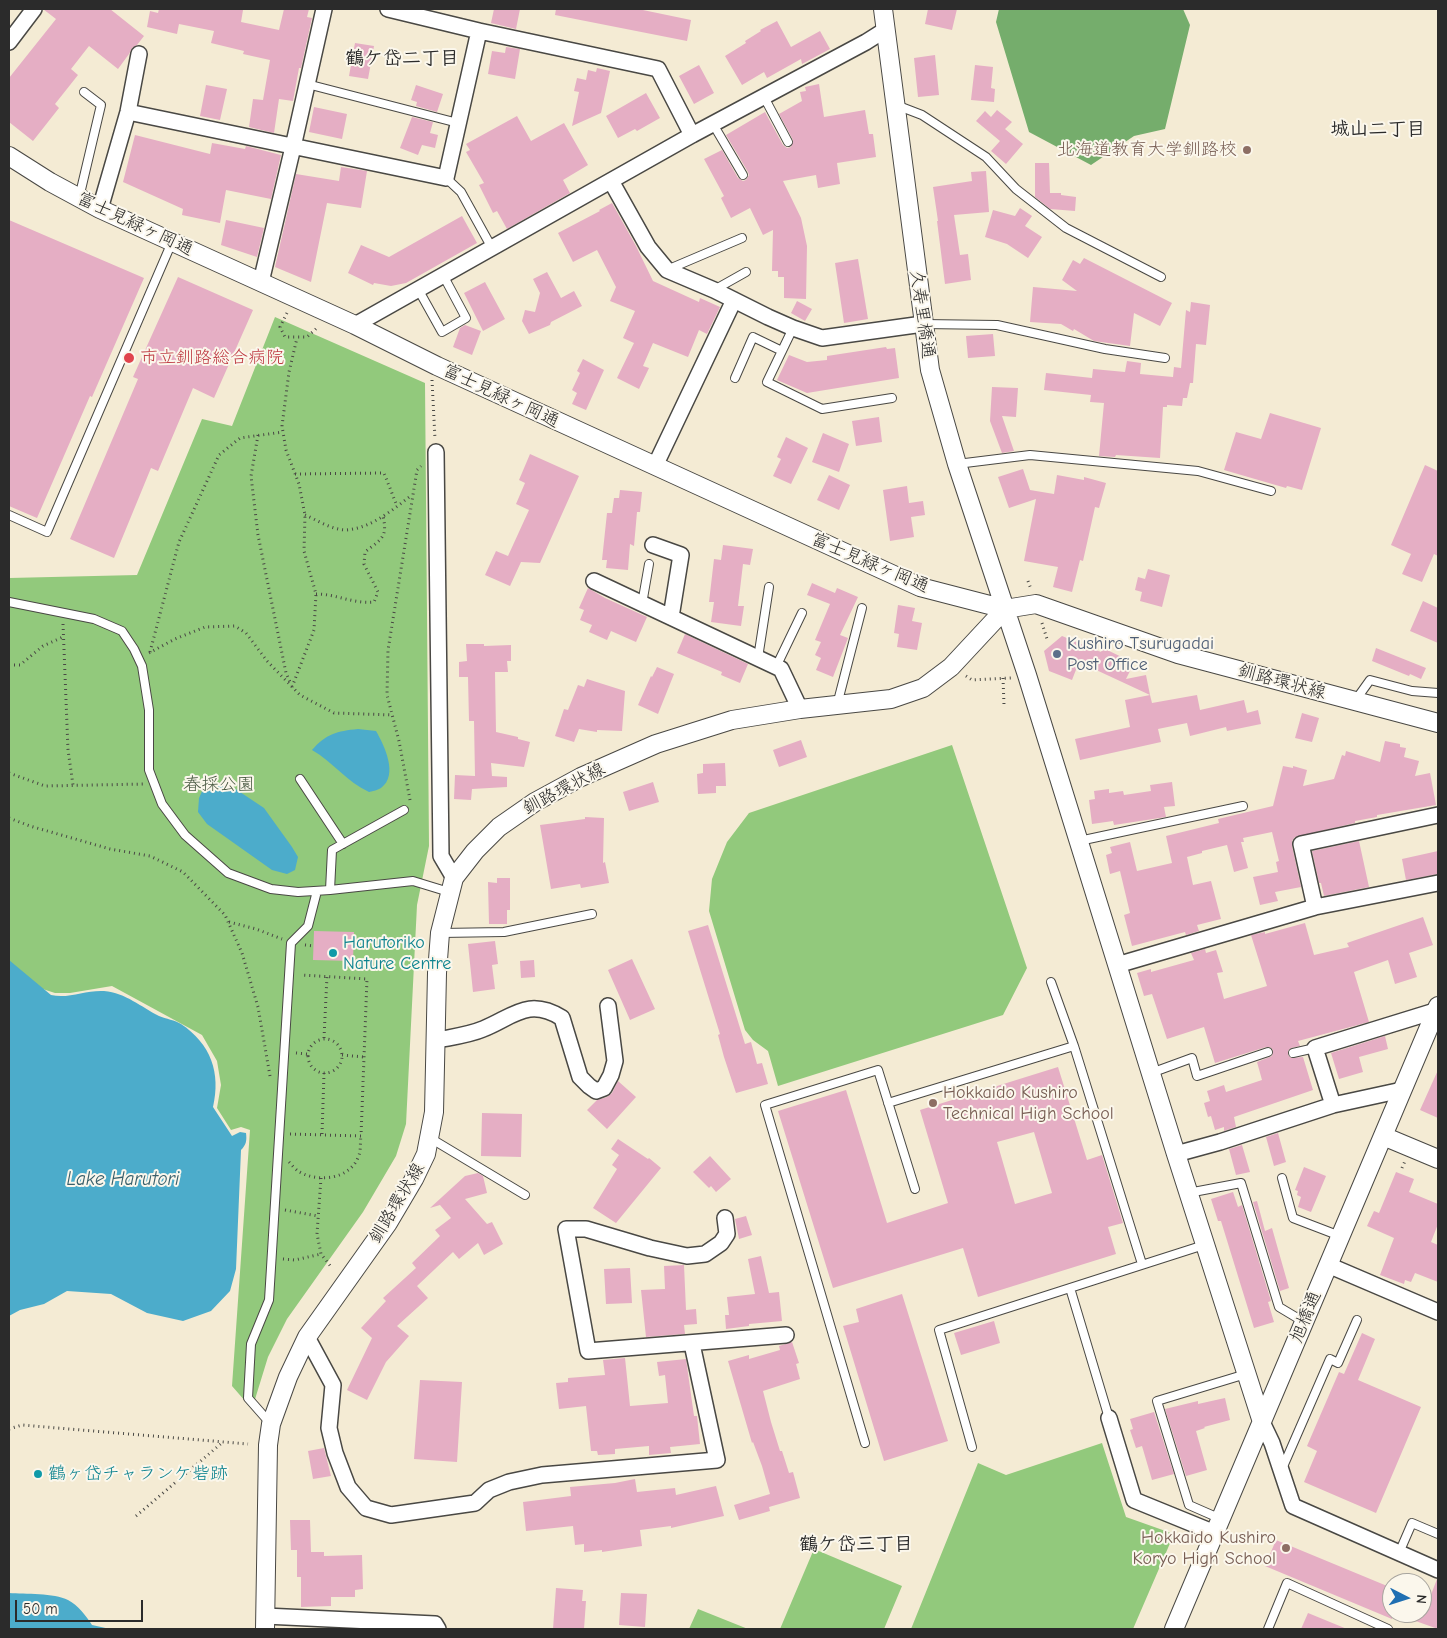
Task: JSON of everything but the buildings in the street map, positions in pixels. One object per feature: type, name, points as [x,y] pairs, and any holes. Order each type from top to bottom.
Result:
[{"type":"street","points":[[9,42],[34,9]]},
{"type":"street","points":[[261,282],[324,9]]},
{"type":"street","points":[[388,9],[479,31],[658,69],[692,135]]},
{"type":"street","name":"久寿里橋通","points":[[883,9],[930,370],[957,464],[1080,841],[1204,1245],[1262,1422]]},
{"type":"street","points":[[355,325],[692,135],[885,30]]},
{"type":"street","points":[[128,112],[446,178],[479,31]]},
{"type":"street","points":[[100,209],[128,112],[139,54]]},
{"type":"street","name":"富士見緑ヶ岡通","points":[[9,156],[50,182],[100,209],[920,587],[1005,609]]},
{"type":"street","points":[[611,181],[648,246],[667,270],[793,328],[822,338],[923,324]]},
{"type":"street","points":[[655,466],[734,300]]},
{"type":"street","points":[[436,452],[441,856],[452,885]]},
{"type":"street","points":[[654,545],[681,555],[670,618]]},
{"type":"street","points":[[594,581],[781,669],[800,709]]},
{"type":"street","name":"釧路環状線","points":[[265,1623],[268,1445],[271,1424],[288,1376],[307,1337],[388,1223],[414,1179],[426,1154],[434,1112],[437,973],[440,933],[452,885],[475,851],[499,827],[535,802],[581,777],[656,744],[732,720],[800,709],[891,699],[923,688],[951,667],[1005,609],[1036,604],[1178,654],[1438,724]]},
{"type":"street","points":[[1315,907],[1302,844],[1438,815]]},
{"type":"street","points":[[1117,965],[1315,907],[1438,883]]},
{"type":"street","points":[[437,1040],[482,1030],[517,1011],[534,1008],[551,1011],[562,1018],[580,1077],[596,1091],[604,1088],[611,1075],[615,1061],[608,1006]]},
{"type":"street","points":[[1333,1105],[1315,1048],[1438,1009]]},
{"type":"street","name":"旭橋通","points":[[1174,1629],[1382,1136],[1438,1009]]},
{"type":"street","points":[[1176,1154],[1220,1142],[1333,1105],[1402,1090]]},
{"type":"street","points":[[1382,1136],[1438,1159]]},
{"type":"street","points":[[725,1218],[728,1234],[722,1243],[705,1254],[687,1256],[650,1248],[586,1229],[566,1230],[588,1351],[786,1335]]},
{"type":"street","points":[[1328,1265],[1438,1312]]},
{"type":"street","points":[[307,1337],[333,1385],[328,1428],[348,1487],[366,1508],[391,1515],[475,1503],[489,1490],[510,1482],[542,1475],[717,1460],[692,1344]]},
{"type":"street","points":[[1109,1418],[1134,1500],[1218,1526]]},
{"type":"street","points":[[1262,1422],[1272,1443],[1293,1506],[1438,1570]]},
{"type":"street","points":[[265,1623],[435,1624],[438,1629]]},
{"type":"lane","points":[[307,84],[458,123]]},
{"type":"lane","points":[[79,198],[101,105],[84,92]]},
{"type":"lane","points":[[764,97],[788,142]]},
{"type":"lane","points":[[896,105],[922,115],[986,157],[1016,189],[1066,228],[1160,277]]},
{"type":"lane","points":[[713,124],[744,175]]},
{"type":"lane","points":[[446,178],[462,192],[492,248]]},
{"type":"lane","points":[[667,270],[742,238]]},
{"type":"lane","points":[[9,515],[47,532],[172,242]]},
{"type":"lane","points":[[714,290],[746,272]]},
{"type":"lane","points":[[418,289],[442,332],[466,318],[443,275]]},
{"type":"lane","points":[[923,324],[997,325],[1105,349],[1165,358]]},
{"type":"lane","points":[[793,328],[766,382],[822,409],[892,398]]},
{"type":"lane","points":[[736,378],[753,337],[782,351]]},
{"type":"lane","points":[[957,464],[1030,456],[1198,472],[1271,491]]},
{"type":"lane","points":[[642,605],[649,564]]},
{"type":"lane","points":[[758,658],[770,587]]},
{"type":"lane","points":[[9,602],[94,619],[122,631],[142,666],[149,710],[149,770],[162,804],[185,835],[228,873],[270,889],[298,892],[413,881],[452,885]]},
{"type":"lane","points":[[836,705],[862,608]]},
{"type":"lane","points":[[776,667],[802,613]]},
{"type":"lane","points":[[1355,701],[1370,680],[1412,691],[1438,693]]},
{"type":"lane","points":[[300,779],[343,844]]},
{"type":"lane","points":[[1080,841],[1243,806]]},
{"type":"lane","points":[[330,890],[332,850],[404,810]]},
{"type":"lane","points":[[271,1424],[248,1398],[251,1344],[268,1300],[291,943],[308,926],[318,891]]},
{"type":"lane","points":[[440,933],[504,932],[592,914]]},
{"type":"lane","points":[[1051,982],[1074,1046],[1142,1264]]},
{"type":"lane","points":[[888,1103],[1074,1046]]},
{"type":"lane","points":[[1293,1053],[1315,1048]]},
{"type":"lane","points":[[1151,1072],[1192,1058],[1197,1076],[1268,1052]]},
{"type":"lane","points":[[866,1442],[765,1105],[878,1070],[914,1189]]},
{"type":"lane","points":[[430,1138],[525,1195]]},
{"type":"lane","points":[[1282,1178],[1293,1218],[1340,1236]]},
{"type":"lane","points":[[1188,1193],[1241,1183],[1279,1307],[1304,1322]]},
{"type":"lane","points":[[972,1447],[939,1330],[1204,1245]]},
{"type":"lane","points":[[1070,1288],[1109,1418]]},
{"type":"lane","points":[[1282,1471],[1330,1359],[1338,1363],[1357,1320]]},
{"type":"lane","points":[[1218,1526],[1189,1505],[1157,1401],[1246,1374]]},
{"type":"lane","points":[[1400,1553],[1412,1523],[1438,1534]]},
{"type":"lane","points":[[1268,1629],[1286,1583],[1388,1629]]},
{"type":"path","points":[[287,313],[280,328],[285,337],[307,337],[318,327]]},
{"type":"path","points":[[292,687],[314,630],[316,594],[304,551],[305,515],[299,484],[286,450],[282,426],[289,372],[297,338]]},
{"type":"path","points":[[404,810],[410,800],[400,741],[387,695],[388,650],[417,470],[436,452],[432,380]]},
{"type":"path","points":[[150,652],[179,542],[219,456],[240,438],[283,432]]},
{"type":"path","points":[[258,435],[251,476],[258,536],[286,673],[292,687]]},
{"type":"path","points":[[295,474],[384,473],[398,506]]},
{"type":"path","points":[[305,515],[327,525],[345,530],[372,524],[413,495]]},
{"type":"path","points":[[316,594],[324,594],[362,603],[374,602],[378,592],[364,564],[365,552],[383,538],[385,529],[382,516]]},
{"type":"path","points":[[62,613],[68,750],[73,785]]},
{"type":"path","points":[[139,658],[175,639],[205,627],[235,626],[246,632],[267,662],[300,694],[334,713],[392,715]]},
{"type":"path","points":[[9,665],[20,665],[43,646],[63,637]]},
{"type":"path","points":[[951,667],[972,680],[1027,675]]},
{"type":"path","points":[[1003,678],[1004,705]]},
{"type":"path","points":[[9,773],[45,786],[154,784]]},
{"type":"path","points":[[9,818],[110,849],[150,856],[183,872],[225,915],[242,953],[258,1007],[271,1080]]},
{"type":"path","points":[[228,922],[256,929],[291,943]]},
{"type":"path","points":[[288,975],[367,979],[359,1156],[343,1174],[330,1178],[314,1177],[297,1170],[288,1161]]},
{"type":"path","points":[[324,1038],[327,976]]},
{"type":"path","points":[[324,1038],[335,1042],[341,1049],[342,1056],[340,1065],[330,1073],[324,1073],[312,1068],[307,1058],[309,1048],[313,1043],[324,1038]]},
{"type":"path","points":[[342,1056],[364,1057]]},
{"type":"path","points":[[322,1134],[324,1073]]},
{"type":"path","points":[[280,1134],[361,1136]]},
{"type":"path","points":[[321,1178],[317,1234],[321,1254],[332,1268]]},
{"type":"path","points":[[275,1208],[318,1216]]},
{"type":"path","points":[[271,1258],[295,1260],[321,1254]]},
{"type":"path","points":[[9,1429],[22,1425],[248,1444]]},
{"type":"path","points":[[136,1516],[223,1442]]},
{"type":"green space","points":[[999,9],[1183,9],[1190,25],[1165,129],[1134,136],[1091,165],[1029,132],[996,22]]},
{"type":"green space","name":"春採公園","points":[[275,317],[425,383],[429,846],[417,905],[406,1124],[396,1156],[363,1212],[287,1319],[268,1357],[252,1409],[232,1386],[250,1130],[241,1127],[231,1130],[217,1108],[221,1085],[217,1061],[202,1035],[112,986],[70,993],[55,993],[27,984],[9,973],[9,578],[137,575],[202,419],[232,426]]},
{"type":"green space","points":[[952,745],[1027,968],[1003,1015],[778,1086],[768,1051],[753,1040],[745,1030],[709,911],[712,879],[727,842],[749,813]]},
{"type":"green space","points":[[1102,1443],[1126,1517],[1174,1534],[1133,1629],[911,1629],[978,1463],[1006,1475]]},
{"type":"green space","points":[[814,1549],[902,1586],[884,1629],[780,1629]]},
{"type":"green space","points":[[698,1609],[748,1629],[689,1629]]},
{"type":"water","points":[[358,729],[376,731],[388,760],[389,776],[386,782],[380,789],[369,792],[354,783],[312,750],[322,740],[332,734]]},
{"type":"water","points":[[212,784],[231,786],[264,808],[298,857],[295,870],[287,874],[272,870],[207,824],[198,812],[199,798],[204,787]]},
{"type":"water","name":"Lake Harutori","points":[[9,960],[51,995],[64,996],[104,991],[126,997],[159,1016],[181,1024],[200,1041],[206,1050],[211,1060],[216,1082],[213,1107],[232,1136],[240,1132],[246,1133],[245,1145],[241,1150],[236,1269],[230,1291],[211,1311],[183,1321],[147,1313],[111,1294],[67,1291],[44,1304],[20,1310],[9,1316]]},
{"type":"water","points":[[9,1593],[47,1595],[68,1600],[84,1614],[92,1625],[110,1629],[9,1629]]},
{"type":"place","name":"北海道教育大学釧路校","points":[[1247,150]]},
{"type":"place","name":"市立釧路総合病院","points":[[129,358]]},
{"type":"place","name":"Kushiro Tsurugadai Post Office","points":[[1057,654]]},
{"type":"place","name":"Harutoriko Nature Centre","points":[[333,953]]},
{"type":"place","name":"Hokkaido Kushiro Technical High School","points":[[933,1103]]},
{"type":"place","name":"鶴ヶ岱チャランケ砦跡","points":[[38,1474]]},
{"type":"place","name":"Hokkaido Kushiro Koryo High School","points":[[1286,1548]]},
{"type":"district","name":"鶴ケ岱二丁目","points":[[402,59]]},
{"type":"district","name":"城山二丁目","points":[[1378,130]]},
{"type":"district","name":"鶴ケ岱三丁目","points":[[856,1545]]}]
